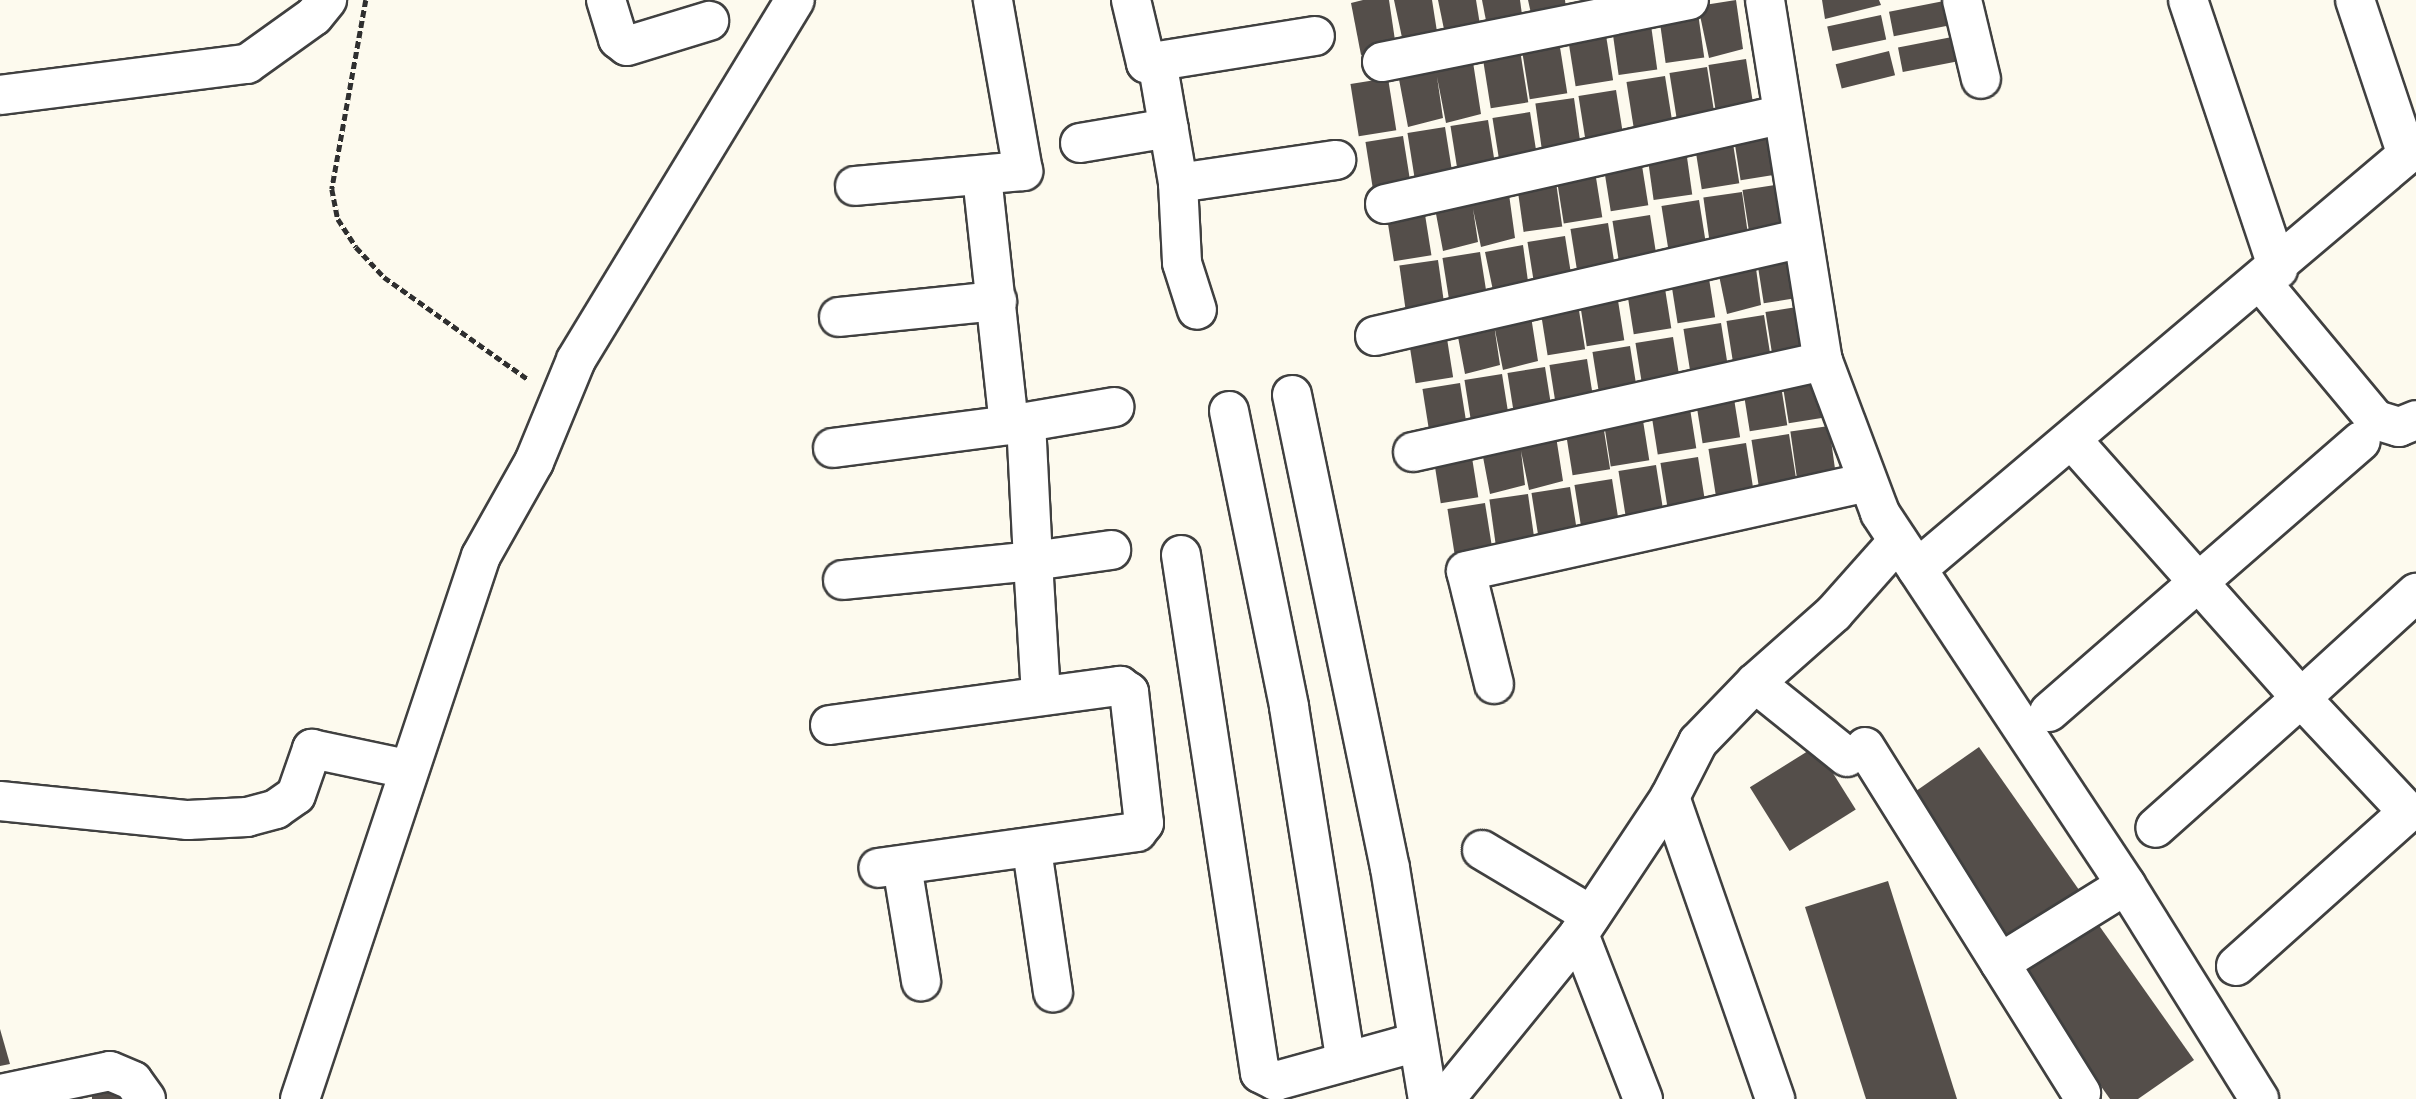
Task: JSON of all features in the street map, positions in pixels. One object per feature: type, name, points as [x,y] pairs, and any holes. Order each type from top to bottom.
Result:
[{"type":"street","points":[[0,95],[247,64],[314,16],[327,0]]},
{"type":"street","points":[[606,0],[618,40],[627,46],[709,21]]},
{"type":"street","points":[[300,1099],[481,556],[534,462],[576,360],[794,0]]},
{"type":"street","points":[[855,186],[1017,174],[1025,166],[993,0]]},
{"type":"street","points":[[1132,0],[1146,63],[1315,36]]},
{"type":"street","points":[[1382,62],[1689,0]]},
{"type":"street","points":[[1765,0],[1823,361],[1880,513],[2126,885],[2259,1099]]},
{"type":"street","points":[[1962,0],[1981,79]]},
{"type":"street","points":[[2188,0],[2270,275],[2376,420],[2399,427],[2416,420]]},
{"type":"street","points":[[1445,1099],[1585,924],[1670,797],[1698,742],[1755,683],[1834,613],[1908,555],[2072,440],[2270,275],[2411,151],[2355,0]]},
{"type":"street","points":[[1157,61],[1178,183],[1182,263],[1197,310]]},
{"type":"street","points":[[1385,204],[1783,114]]},
{"type":"street","points":[[1080,143],[1169,128]]},
{"type":"street","points":[[1178,183],[1336,160]]},
{"type":"street","points":[[982,175],[997,301],[1018,424],[1033,561],[1041,696]]},
{"type":"street","points":[[1375,336],[1802,238]]},
{"type":"street","points":[[839,317],[997,301]]},
{"type":"street","points":[[1413,452],[1823,361]]},
{"type":"street","points":[[1292,395],[1390,868],[1428,1099]]},
{"type":"street","points":[[833,447],[1018,424],[1114,407]]},
{"type":"street","points":[[1230,411],[1289,707],[1346,1061]]},
{"type":"street","points":[[2072,440],[2301,698],[2413,816],[2235,966]]},
{"type":"street","points":[[2049,712],[2361,441]]},
{"type":"street","points":[[1494,684],[1466,571],[1867,482]]},
{"type":"street","points":[[843,580],[1033,561],[1111,550]]},
{"type":"street","points":[[1181,555],[1260,1073],[1276,1081],[1418,1042]]},
{"type":"street","points":[[2155,828],[2416,593]]},
{"type":"street","points":[[1755,683],[1856,752],[2000,964],[2081,1093]]},
{"type":"street","points":[[831,725],[1120,686],[1129,692],[1144,823],[1138,832],[1032,850],[890,867],[920,981]]},
{"type":"street","points":[[0,801],[188,820],[247,817],[276,809],[296,795],[312,749],[408,769]]},
{"type":"street","points":[[1670,797],[1775,1099]]},
{"type":"street","points":[[1032,850],[1053,992]]},
{"type":"street","points":[[1482,850],[1585,924],[1643,1099]]},
{"type":"street","points":[[2000,964],[2126,885]]},
{"type":"street","points":[[0,1094],[110,1071],[133,1081],[146,1099]]},
{"type":"path","points":[[366,0],[332,189],[338,219],[356,247],[383,277],[559,401]]},
{"type":"building","points":[[1389,0],[1396,47],[1361,55],[1351,3]]},
{"type":"building","points":[[1394,0],[1432,0],[1438,38],[1404,47]]},
{"type":"building","points":[[1438,0],[1476,0],[1481,31],[1446,39]]},
{"type":"building","points":[[1482,0],[1520,0],[1523,22],[1488,31]]},
{"type":"building","points":[[1528,0],[1565,0],[1566,9],[1532,18]]},
{"type":"building","points":[[1736,0],[1743,49],[1709,58],[1698,6]]},
{"type":"building","points":[[1822,0],[1879,0],[1881,5],[1825,19]]},
{"type":"building","points":[[1944,1],[1949,26],[1894,36],[1889,12]]},
{"type":"building","points":[[1697,6],[1704,57],[1666,63],[1658,11]]},
{"type":"building","points":[[1881,15],[1886,39],[1832,51],[1827,26]]},
{"type":"building","points":[[1650,18],[1657,69],[1619,75],[1611,23]]},
{"type":"building","points":[[1605,29],[1613,80],[1576,86],[1567,35]]},
{"type":"building","points":[[1952,37],[1957,62],[1903,72],[1898,47]]},
{"type":"building","points":[[1559,41],[1567,93],[1530,99],[1521,47]]},
{"type":"building","points":[[1520,50],[1528,102],[1491,108],[1482,56]]},
{"type":"building","points":[[1889,51],[1895,75],[1842,89],[1836,64]]},
{"type":"building","points":[[1746,59],[1754,110],[1717,116],[1708,65]]},
{"type":"building","points":[[1473,62],[1481,114],[1446,123],[1437,77],[1443,118],[1408,127],[1398,74]]},
{"type":"building","points":[[1707,67],[1715,119],[1678,125],[1669,73]]},
{"type":"building","points":[[1665,76],[1673,128],[1635,134],[1626,82]]},
{"type":"building","points":[[1388,78],[1396,130],[1359,136],[1350,84]]},
{"type":"building","points":[[1616,90],[1624,141],[1587,147],[1578,96]]},
{"type":"building","points":[[1574,98],[1581,149],[1543,155],[1535,103]]},
{"type":"building","points":[[1530,112],[1538,163],[1501,169],[1492,118]]},
{"type":"building","points":[[1488,120],[1496,171],[1459,177],[1450,126]]},
{"type":"building","points":[[1770,123],[1778,174],[1741,180],[1732,129]]},
{"type":"building","points":[[1445,127],[1453,179],[1416,185],[1407,133]]},
{"type":"building","points":[[1731,131],[1739,183],[1702,189],[1693,137]]},
{"type":"building","points":[[1403,136],[1411,188],[1374,194],[1365,142]]},
{"type":"building","points":[[1685,143],[1692,194],[1654,200],[1646,148]]},
{"type":"building","points":[[1640,153],[1648,205],[1611,211],[1602,159]]},
{"type":"building","points":[[1594,165],[1602,217],[1564,223],[1555,171]]},
{"type":"building","points":[[1555,175],[1562,226],[1524,232],[1516,180]]},
{"type":"building","points":[[1781,184],[1789,235],[1751,241],[1742,190]]},
{"type":"building","points":[[1508,187],[1515,238],[1481,247],[1473,209],[1478,242],[1443,251],[1433,198]]},
{"type":"building","points":[[1742,192],[1749,243],[1711,249],[1703,197]]},
{"type":"building","points":[[1699,200],[1707,252],[1670,258],[1661,206]]},
{"type":"building","points":[[1423,202],[1431,255],[1394,261],[1385,208]]},
{"type":"building","points":[[1650,215],[1658,266],[1621,272],[1612,221]]},
{"type":"building","points":[[1608,223],[1616,275],[1579,281],[1570,229]]},
{"type":"building","points":[[1565,236],[1573,288],[1536,294],[1527,242]]},
{"type":"building","points":[[1523,245],[1530,296],[1496,305],[1485,252]]},
{"type":"building","points":[[1793,245],[1801,297],[1764,303],[1755,251]]},
{"type":"building","points":[[1480,252],[1488,303],[1451,309],[1442,258]]},
{"type":"building","points":[[1754,254],[1761,305],[1727,314],[1716,261]]},
{"type":"building","points":[[1438,260],[1445,311],[1407,317],[1399,265]]},
{"type":"building","points":[[1707,266],[1715,317],[1678,323],[1669,272]]},
{"type":"building","points":[[1663,276],[1671,328],[1634,334],[1625,282]]},
{"type":"building","points":[[1616,288],[1624,340],[1587,346],[1578,294]]},
{"type":"building","points":[[1577,298],[1585,349],[1548,355],[1539,304]]},
{"type":"building","points":[[1803,306],[1811,358],[1774,364],[1765,312]]},
{"type":"building","points":[[1530,310],[1538,361],[1503,370],[1494,325],[1500,365],[1465,374],[1455,321]]},
{"type":"building","points":[[1764,315],[1772,367],[1735,373],[1726,321]]},
{"type":"building","points":[[1721,323],[1729,375],[1692,381],[1683,329]]},
{"type":"building","points":[[1445,326],[1453,377],[1416,383],[1407,332]]},
{"type":"building","points":[[1673,337],[1681,389],[1644,395],[1635,343]]},
{"type":"building","points":[[1630,346],[1638,398],[1601,404],[1592,352]]},
{"type":"building","points":[[1587,359],[1595,410],[1558,416],[1549,365]]},
{"type":"building","points":[[1818,365],[1826,417],[1789,423],[1780,371]]},
{"type":"building","points":[[1545,367],[1553,419],[1516,425],[1507,373]]},
{"type":"building","points":[[1779,373],[1787,425],[1750,431],[1741,379]]},
{"type":"building","points":[[1502,374],[1510,427],[1473,433],[1464,380]]},
{"type":"building","points":[[1460,383],[1468,435],[1431,441],[1422,389]]},
{"type":"building","points":[[1732,386],[1740,437],[1703,443],[1694,392]]},
{"type":"building","points":[[1688,396],[1696,448],[1658,454],[1649,402]]},
{"type":"building","points":[[1641,408],[1649,460],[1611,466],[1602,414]]},
{"type":"building","points":[[1602,418],[1610,469],[1573,475],[1564,424]]},
{"type":"building","points":[[1829,426],[1836,477],[1798,483],[1790,431]]},
{"type":"building","points":[[1555,430],[1563,481],[1529,490],[1521,451],[1525,485],[1490,494],[1480,441]]},
{"type":"building","points":[[1789,434],[1797,486],[1760,492],[1751,440]]},
{"type":"building","points":[[1746,443],[1754,495],[1717,501],[1708,449]]},
{"type":"building","points":[[1470,445],[1478,497],[1441,503],[1432,451]]},
{"type":"building","points":[[1698,457],[1706,509],[1669,515],[1660,463]]},
{"type":"building","points":[[1656,465],[1664,518],[1627,524],[1618,471]]},
{"type":"building","points":[[1612,479],[1620,530],[1583,536],[1574,485]]},
{"type":"building","points":[[1570,487],[1578,539],[1540,545],[1531,493]]},
{"type":"building","points":[[1528,494],[1535,545],[1497,551],[1489,499]]},
{"type":"building","points":[[1485,503],[1493,555],[1456,561],[1447,509]]},
{"type":"building","points":[[1816,746],[1856,810],[1790,851],[1750,787]]},
{"type":"building","points":[[1979,747],[2080,891],[2006,943],[1905,799]]},
{"type":"building","points":[[1888,881],[1957,1099],[1866,1099],[1805,907]]},
{"type":"building","points":[[2093,917],[2194,1060],[2138,1099],[2110,1099],[2018,969]]},
{"type":"building","points":[[0,1029],[10,1064],[0,1066]]},
{"type":"building","points":[[124,1089],[126,1099],[92,1099],[92,1095]]}]
